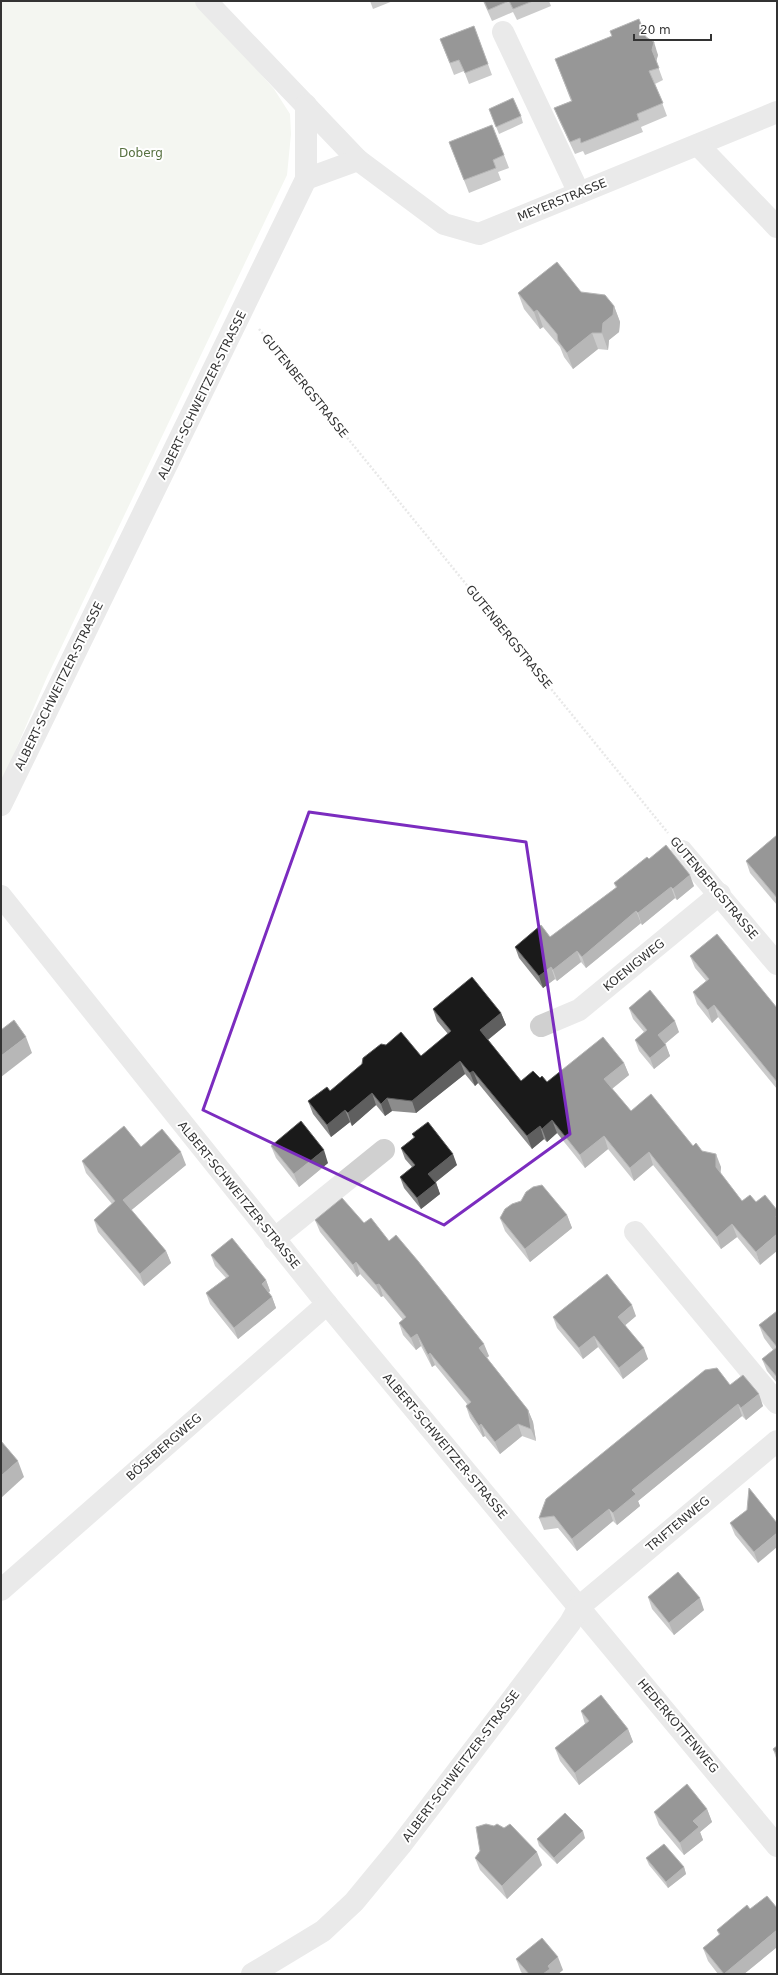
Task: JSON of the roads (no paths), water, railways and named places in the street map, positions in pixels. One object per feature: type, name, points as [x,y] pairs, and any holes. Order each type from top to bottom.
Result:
[{"type":"street","points":[[206,1],[306,105]]},
{"type":"street","points":[[503,32],[579,193]]},
{"type":"street","name":"MEYERSTRASSE","points":[[306,105],[358,160],[444,224],[479,234],[777,112]]},
{"type":"street","name":"ALBERT-SCHWEITZER-STRASSE","points":[[1,805],[306,179],[306,105]]},
{"type":"street","points":[[698,145],[777,227]]},
{"type":"street","points":[[306,179],[358,160]]},
{"type":"street","name":"GUTENBERGSTRASSE","points":[[682,851],[720,894],[777,964]]},
{"type":"street","name":"KOENIGWEG","points":[[541,1026],[579,1010],[720,894]]},
{"type":"street","name":"ALBERT-SCHWEITZER-STRASSE","points":[[1,896],[274,1239],[579,1607],[570,1624],[401,1845],[354,1902],[323,1931],[252,1974]]},
{"type":"street","points":[[274,1239],[384,1150]]},
{"type":"street","points":[[635,1232],[777,1403]]},
{"type":"street","name":"BÖSEBERGWEG","points":[[1,1590],[327,1304]]},
{"type":"street","name":"TRIFTENWEG","points":[[579,1607],[777,1441]]},
{"type":"street","name":"HEDERKOTTENWEG","points":[[579,1607],[777,1846]]},
{"type":"park label","name":"Doberg","points":[[141,153]]}]
